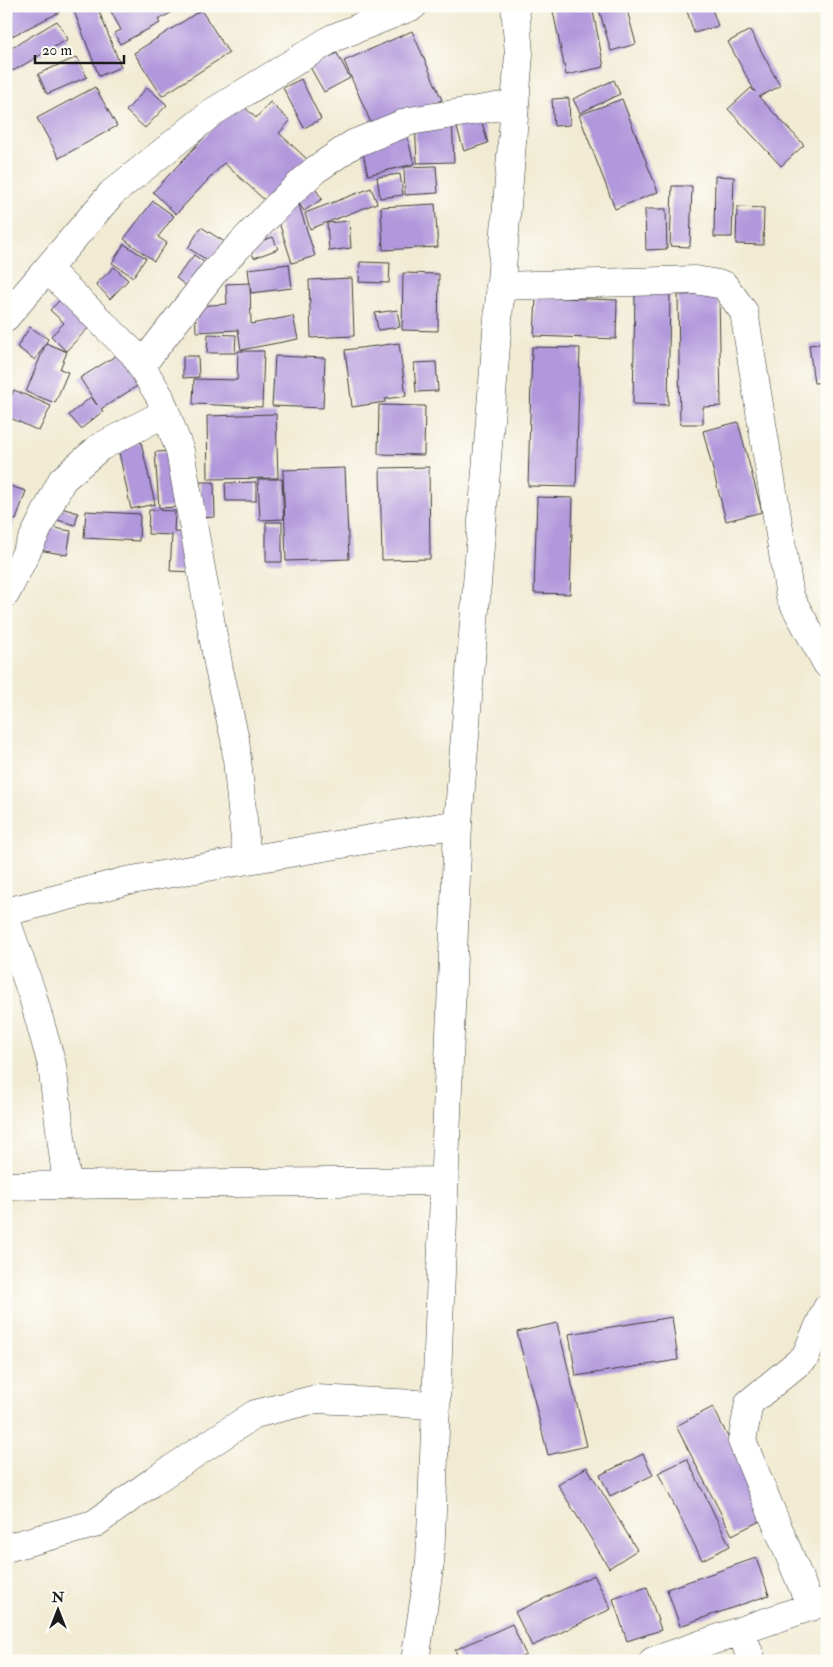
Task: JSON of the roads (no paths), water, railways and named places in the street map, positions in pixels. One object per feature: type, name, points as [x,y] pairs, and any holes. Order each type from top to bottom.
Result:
[{"type":"street","points":[[6,316],[112,193],[213,112],[333,38],[413,6]]},
{"type":"street","points":[[415,1661],[430,1562],[458,824],[519,54],[515,6]]},
{"type":"street","points":[[141,366],[214,272],[286,197],[315,170],[353,144],[410,121],[514,104]]},
{"type":"street","points":[[46,269],[134,354],[160,397],[180,451],[219,670],[235,739],[247,860]]},
{"type":"street","points":[[500,286],[695,280],[724,285],[744,312],[790,597],[827,664]]},
{"type":"street","points":[[6,593],[62,480],[100,447],[166,413]]},
{"type":"street","points":[[6,912],[126,881],[458,824]]},
{"type":"street","points":[[6,920],[32,994],[52,1065],[67,1185]]},
{"type":"street","points":[[6,1186],[444,1181]]},
{"type":"street","points":[[653,1661],[819,1604],[742,1441],[749,1403],[804,1357],[827,1308]]},
{"type":"street","points":[[6,1548],[94,1524],[155,1480],[255,1414],[316,1399],[436,1405]]},
{"type":"street","points":[[741,1631],[752,1661]]}]
